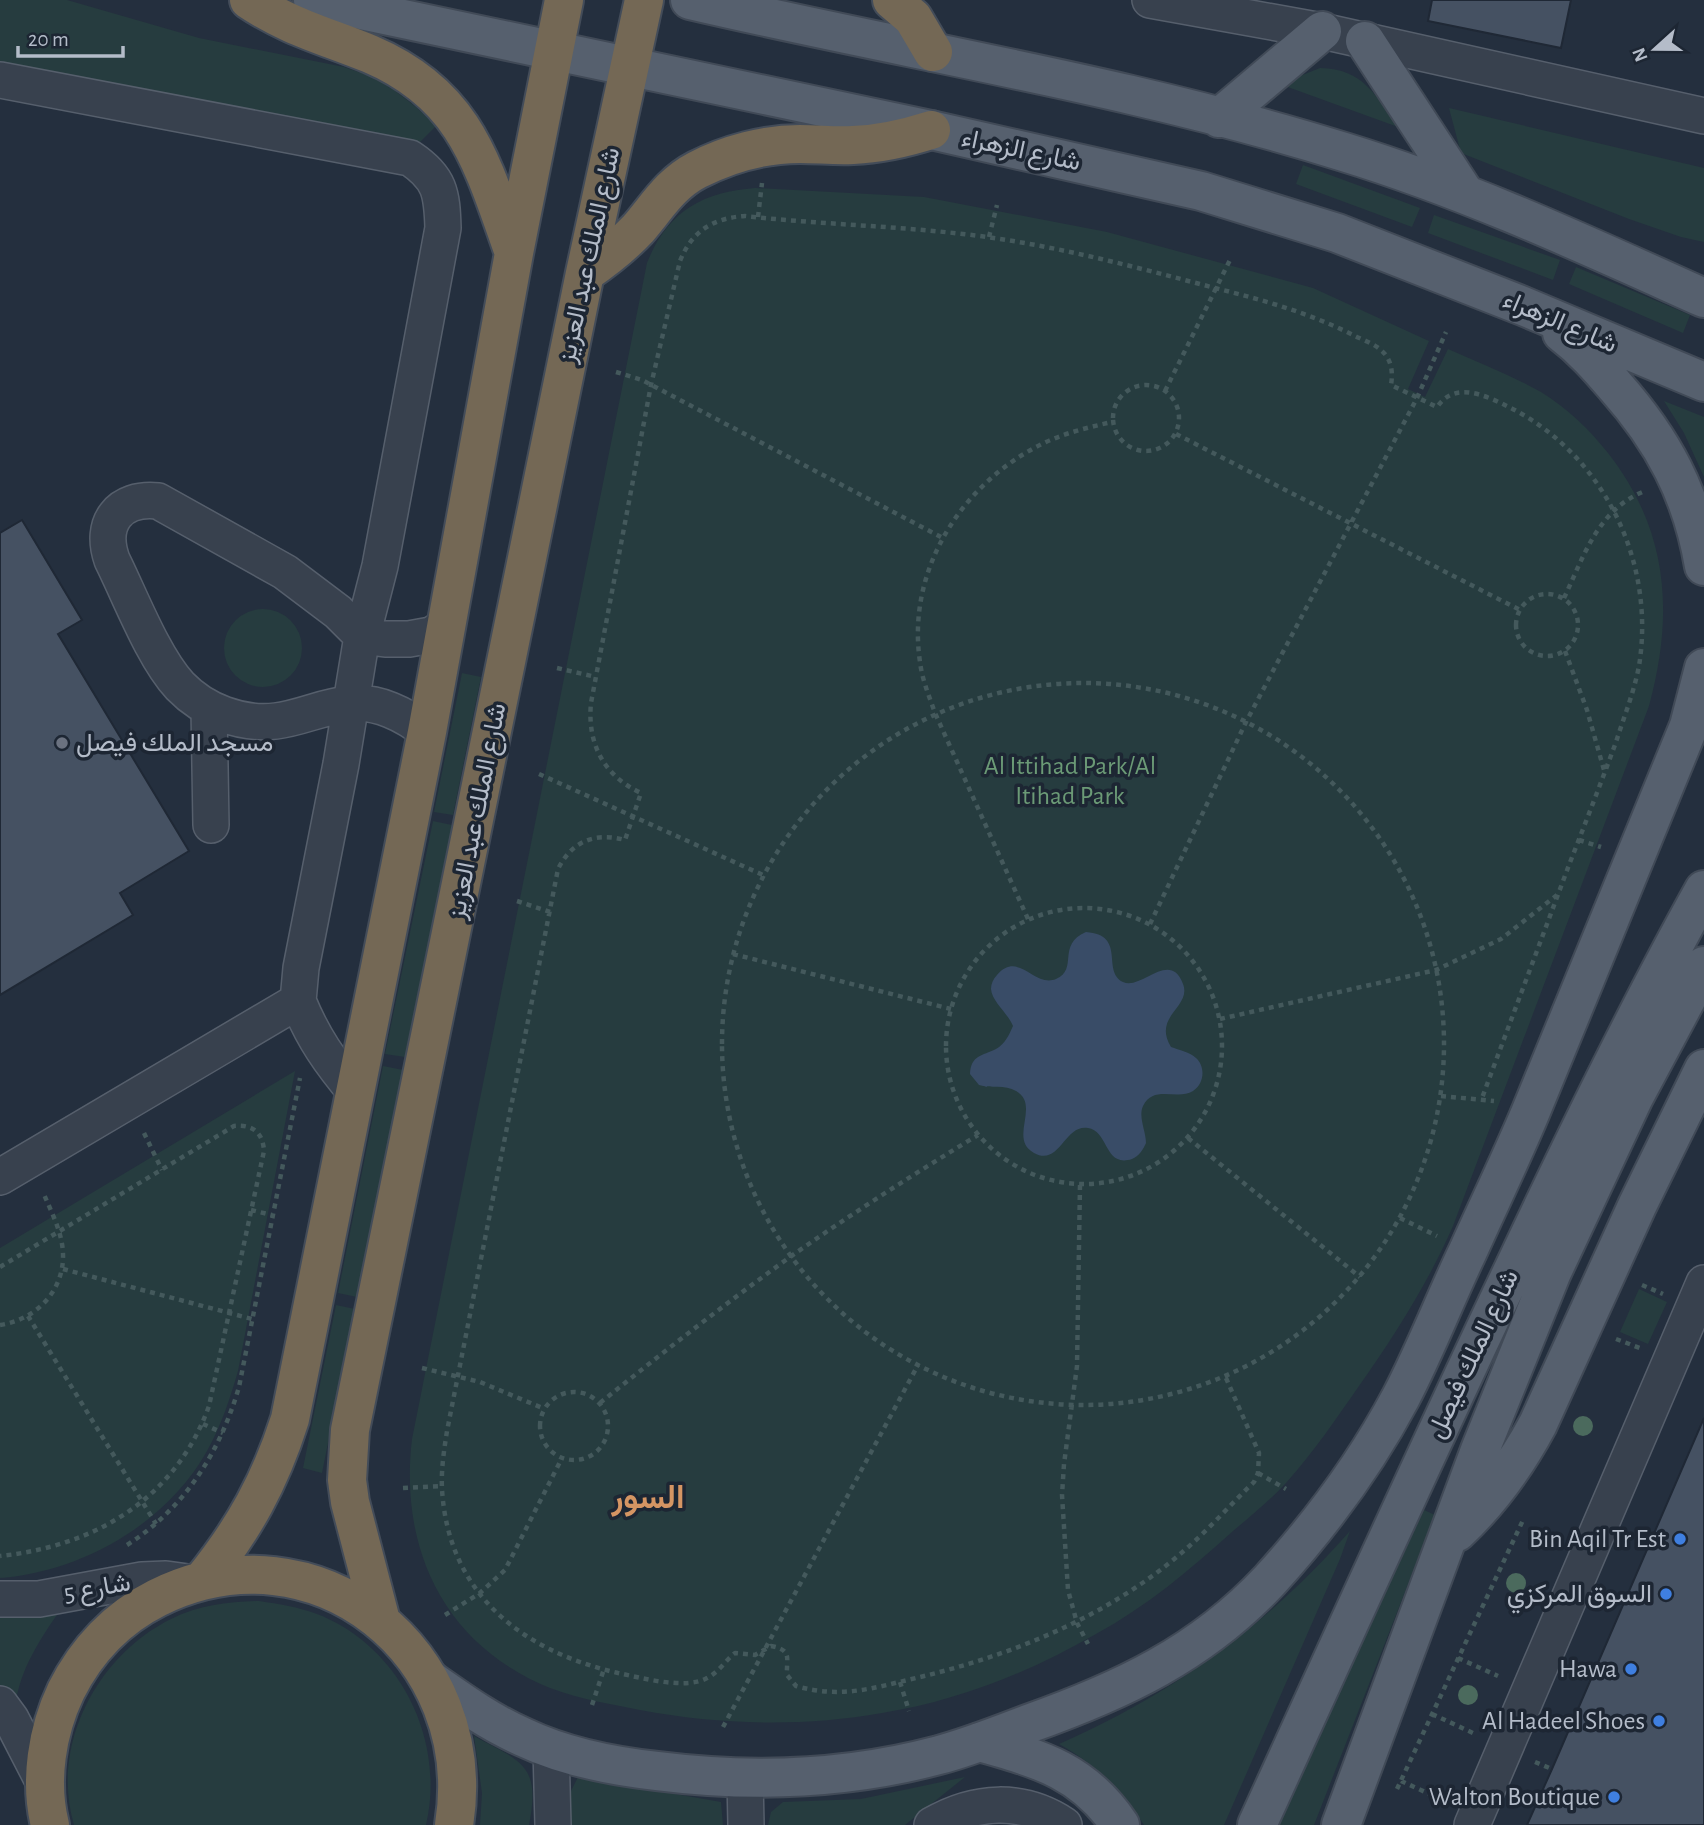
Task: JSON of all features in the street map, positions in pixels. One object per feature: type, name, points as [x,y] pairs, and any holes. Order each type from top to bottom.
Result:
[{"type":"highway","points":[[249,0],[282,21],[396,66],[418,79],[438,97],[456,118],[476,152],[514,253]]},
{"type":"highway","points":[[199,1582],[247,1521],[265,1488],[290,1419],[427,732],[514,253],[564,0]]},
{"type":"highway","name":"شارع الملك عبد العزيز","points":[[381,1621],[350,1502],[347,1480],[350,1430],[584,273],[644,0]]},
{"type":"highway","points":[[892,0],[913,18],[925,34],[933,52]]},
{"type":"highway","points":[[584,273],[622,245],[665,194],[680,181],[722,159],[773,146],[852,146],[905,138],[931,130]]},
{"type":"highway","points":[[47,1813],[51,1732],[59,1706],[85,1658],[123,1620],[145,1604],[199,1582],[229,1576],[283,1577],[335,1593],[359,1605],[381,1621],[416,1658],[430,1679],[451,1728],[458,1780],[454,1825]]},
{"type":"main road","name":"شارع الزهراء","points":[[313,0],[931,130],[1201,191],[1337,233],[1523,306],[1704,382]]},
{"type":"main road","points":[[690,0],[1076,83],[1343,151],[1465,194],[1704,298]]},
{"type":"main road","points":[[1219,118],[1322,31]]},
{"type":"main road","points":[[1365,41],[1465,194]]},
{"type":"main road","points":[[1596,250],[1704,272]]},
{"type":"main road","points":[[1523,306],[1583,349],[1652,430],[1676,470],[1699,532],[1704,566]]},
{"type":"main road","points":[[430,1679],[491,1721],[551,1749],[579,1757],[637,1769],[745,1779],[794,1779],[903,1763],[979,1742],[1124,1687],[1202,1640],[1237,1612],[1270,1580],[1344,1489],[1371,1449],[1401,1396],[1508,1167],[1689,726],[1704,668]]},
{"type":"main road","name":"شارع الملك فيصل","points":[[1258,1825],[1437,1430],[1621,1043],[1704,890]]},
{"type":"main road","name":"شارع الملك فيصل","points":[[1341,1825],[1515,1361],[1552,1272],[1634,1097],[1704,966]]},
{"type":"main road","points":[[1448,1541],[1475,1516],[1500,1487],[1538,1424],[1637,1206],[1704,1069]]},
{"type":"main road","points":[[1454,1394],[1454,1359],[1460,1328],[1508,1201],[1508,1167]]},
{"type":"main road","points":[[1298,1545],[1335,1524],[1396,1459],[1437,1430]]},
{"type":"main road","points":[[979,1742],[1035,1758],[1067,1773],[1095,1794],[1120,1825]]},
{"type":"street","points":[[1150,0],[1322,31],[1704,116]]},
{"type":"street","points":[[0,80],[410,158],[429,171],[439,189],[443,228],[382,553],[362,636],[341,764],[301,968],[304,1015],[322,1051],[356,1093]]},
{"type":"street","points":[[427,732],[412,720],[372,705],[350,703],[269,721],[242,720],[209,708],[194,698],[169,673],[112,559],[107,544],[108,529],[115,515],[128,504],[142,499],[158,500],[285,572],[338,612],[362,636],[409,639],[431,635],[446,626]]},
{"type":"street","points":[[209,708],[211,825]]},
{"type":"street","points":[[0,1177],[304,1015]]},
{"type":"street","points":[[1472,1825],[1704,1283]]},
{"type":"street","name":"شارع 5","points":[[0,1599],[39,1599],[142,1580],[199,1582]]},
{"type":"street","points":[[0,1704],[16,1729],[47,1813]]},
{"type":"street","points":[[551,1749],[553,1825]]},
{"type":"street","points":[[745,1779],[747,1825]]},
{"type":"street","points":[[932,1825],[965,1811],[992,1805],[1011,1805],[1040,1811],[1064,1825]]},
{"type":"path","points":[[758,217],[762,179]]},
{"type":"path","points":[[989,237],[997,205]]},
{"type":"path","points":[[1226,1378],[1259,1453],[1258,1473],[1254,1482],[1185,1550],[1109,1604],[1077,1623],[981,1662],[851,1693],[810,1690],[796,1686],[791,1681],[787,1675],[789,1661],[782,1650],[771,1646],[755,1655],[735,1653],[716,1672],[694,1683],[653,1679],[604,1670],[558,1654],[526,1637],[501,1618],[464,1570],[448,1529],[441,1486],[447,1431],[558,869],[564,857],[585,840],[598,836],[625,840],[641,793],[614,776],[596,750],[589,719],[651,385],[680,261],[685,248],[704,227],[716,220],[731,217],[758,217],[933,230],[1065,250],[1141,267],[1281,305],[1343,330],[1383,352],[1390,361],[1393,373],[1391,385],[1437,407],[1450,394],[1468,391],[1494,400],[1519,412],[1564,444],[1583,464],[1614,509],[1636,570],[1642,634],[1639,665],[1632,697],[1605,772],[1482,1098]]},
{"type":"path","points":[[1165,391],[1231,258]]},
{"type":"path","points":[[1150,924],[1246,722],[1417,398],[1446,332]]},
{"type":"path","points":[[616,372],[651,385],[942,537]]},
{"type":"path","points":[[1144,385],[1165,391],[1172,397],[1180,415],[1176,435],[1163,448],[1145,452],[1127,446],[1120,440],[1112,422],[1113,411],[1124,393],[1144,385]]},
{"type":"path","points":[[1028,919],[935,713],[920,663],[918,637],[923,586],[930,560],[942,537],[962,508],[986,482],[1014,460],[1045,443],[1078,430],[1112,422]]},
{"type":"path","points":[[1176,435],[1520,610]]},
{"type":"path","points":[[1564,598],[1600,526],[1614,509],[1634,495],[1646,491]]},
{"type":"path","points":[[1540,594],[1556,594],[1572,605],[1579,624],[1577,635],[1565,651],[1555,656],[1545,656],[1526,648],[1517,630],[1520,610],[1540,594]]},
{"type":"path","points":[[1565,651],[1587,710],[1605,772]]},
{"type":"path","points":[[557,668],[596,677]]},
{"type":"path","points":[[1051,683],[1131,685],[1209,705],[1281,742],[1313,766],[1343,794],[1369,825],[1411,894],[1436,971],[1444,1033],[1440,1096],[1425,1159],[1414,1190],[1399,1219],[1360,1277],[1331,1308],[1299,1335],[1263,1359],[1226,1378],[1188,1391],[1112,1406],[1072,1406],[1018,1401],[967,1387],[918,1366],[870,1336],[828,1299],[791,1256],[767,1218],[747,1177],[733,1134],[725,1089],[722,1044],[725,999],[733,954],[746,914],[763,875],[808,808],[866,753],[899,731],[935,713],[972,698],[1051,683]]},
{"type":"path","points":[[539,774],[763,875]]},
{"type":"path","points":[[1579,840],[1605,848]]},
{"type":"path","points":[[1220,1019],[1436,971],[1501,939],[1558,894]]},
{"type":"path","points":[[517,901],[550,912]]},
{"type":"path","points":[[1090,907],[1111,909],[1150,924],[1167,935],[1196,964],[1215,1000],[1220,1019],[1221,1070],[1204,1118],[1174,1152],[1140,1174],[1100,1184],[1080,1185],[1034,1176],[994,1152],[978,1135],[952,1088],[946,1036],[959,986],[971,965],[988,946],[1028,919],[1069,908],[1090,907]]},
{"type":"path","points":[[733,954],[951,1009]]},
{"type":"path","points":[[120,1548],[156,1524],[195,1482],[223,1433],[239,1387],[272,1215],[304,1015]]},
{"type":"path","points":[[1440,1096],[1495,1101]]},
{"type":"path","points":[[0,1267],[234,1126],[252,1127],[263,1142],[264,1151],[209,1406],[184,1459],[158,1489],[113,1521],[74,1538],[34,1550],[0,1556]]},
{"type":"path","points":[[600,1403],[692,1329],[791,1256],[978,1135]]},
{"type":"path","points":[[1188,1138],[1360,1277]]},
{"type":"path","points":[[0,1325],[28,1316],[50,1297],[63,1269],[59,1231],[30,1159]]},
{"type":"path","points":[[1080,1185],[1077,1366],[1063,1464],[1062,1495],[1068,1590],[1077,1623],[1088,1644]]},
{"type":"path","points":[[251,1210],[272,1215]]},
{"type":"path","points":[[1399,1219],[1441,1238]]},
{"type":"path","points":[[63,1269],[252,1320]]},
{"type":"path","points":[[28,1316],[156,1524]]},
{"type":"path","points":[[723,1727],[918,1366]]},
{"type":"path","points":[[422,1368],[502,1390],[545,1409]]},
{"type":"path","points":[[571,1392],[592,1396],[600,1403],[608,1419],[607,1437],[603,1446],[580,1460],[562,1458],[549,1448],[541,1434],[540,1425],[545,1409],[551,1401],[571,1392]]},
{"type":"path","points":[[202,1424],[223,1433]]},
{"type":"path","points":[[445,1615],[480,1592],[505,1570],[562,1458]]},
{"type":"path","points":[[1258,1473],[1286,1489]]},
{"type":"path","points":[[403,1488],[441,1486]]},
{"type":"path","points":[[592,1705],[604,1670]]},
{"type":"path","points":[[900,1682],[909,1711]]},
{"type":"path","points":[[1544,1766],[1552,1769]]},
{"type":"green space","points":[[0,0],[67,0],[199,38],[344,67],[370,76],[394,90],[436,126],[413,149],[0,66]]},
{"type":"green space","points":[[1320,68],[1348,73],[1358,79],[1375,95],[1398,127],[1285,86],[1295,78]]},
{"type":"green space","points":[[1449,108],[1704,168],[1704,242],[1629,219],[1461,153]]},
{"type":"green space","points":[[1303,165],[1420,208],[1412,227],[1296,184]]},
{"type":"green space","name":"Al Ittihad Park/Al Itihad Park","points":[[755,188],[924,197],[1107,232],[1313,288],[1429,341],[1408,389],[1425,397],[1448,349],[1507,375],[1541,392],[1577,420],[1608,453],[1628,482],[1644,512],[1654,543],[1661,574],[1663,606],[1662,639],[1649,706],[1453,1226],[1433,1268],[1398,1328],[1306,1460],[1267,1502],[1184,1573],[1133,1612],[1071,1648],[1019,1673],[966,1693],[910,1708],[822,1721],[730,1721],[640,1710],[561,1692],[513,1669],[482,1646],[456,1619],[436,1589],[422,1555],[413,1518],[410,1480],[412,1439],[647,263],[665,230],[689,208],[719,194]]},
{"type":"green space","points":[[1434,215],[1560,260],[1553,280],[1428,233]]},
{"type":"green space","points":[[1576,267],[1690,315],[1683,333],[1569,284]]},
{"type":"green space","points":[[1664,401],[1704,417],[1704,477],[1684,433]]},
{"type":"green space","points":[[255,609],[271,609],[285,615],[296,626],[302,640],[302,656],[296,670],[285,681],[271,687],[255,687],[241,681],[230,670],[224,656],[224,640],[230,626],[241,615]]},
{"type":"green space","points":[[462,673],[481,677],[453,815],[434,812]]},
{"type":"green space","points":[[433,821],[452,825],[405,1057],[385,1054]]},
{"type":"green space","points":[[383,1066],[403,1070],[357,1297],[338,1293]]},
{"type":"green space","points":[[295,1071],[238,1371],[225,1412],[207,1451],[190,1477],[169,1500],[146,1521],[119,1539],[61,1566],[0,1578],[0,1248]]},
{"type":"green space","points":[[1639,1289],[1667,1302],[1648,1344],[1620,1332]]},
{"type":"green space","points":[[336,1305],[355,1309],[322,1473],[303,1468]]},
{"type":"green space","points":[[1424,1510],[1435,1515],[1314,1825],[1277,1825]]},
{"type":"green space","points":[[1350,1531],[1224,1825],[1144,1825],[1127,1800],[1107,1779],[1085,1760],[1059,1744],[1142,1702],[1217,1654],[1286,1597]]},
{"type":"green space","points":[[259,1601],[317,1614],[346,1629],[372,1649],[393,1672],[410,1700],[422,1729],[429,1761],[430,1793],[426,1825],[74,1825],[68,1794],[69,1764],[75,1734],[86,1705],[102,1679],[122,1655],[145,1635],[171,1619],[214,1605]]},
{"type":"green space","points":[[63,1606],[27,1666],[15,1707],[0,1685],[0,1607]]},
{"type":"green space","points":[[474,1736],[516,1760],[530,1777],[532,1805],[529,1825],[480,1825],[482,1793]]},
{"type":"green space","points":[[578,1777],[721,1802],[723,1825],[565,1825],[571,1791]]},
{"type":"green space","points":[[965,1777],[905,1825],[768,1825],[771,1812],[783,1802],[861,1799]]},
{"type":"water","points":[[1086,932],[1106,940],[1110,946],[1114,970],[1123,982],[1138,981],[1163,970],[1171,970],[1177,974],[1184,992],[1166,1027],[1166,1036],[1171,1047],[1196,1058],[1201,1066],[1200,1084],[1193,1091],[1187,1094],[1159,1094],[1148,1099],[1141,1115],[1146,1143],[1132,1159],[1116,1158],[1100,1135],[1088,1128],[1073,1132],[1050,1154],[1043,1156],[1034,1153],[1027,1147],[1024,1139],[1026,1105],[1023,1097],[1012,1089],[979,1085],[970,1074],[975,1060],[1002,1045],[1013,1026],[992,994],[993,980],[1005,968],[1012,966],[1041,979],[1056,979],[1063,975],[1066,969],[1072,943]]},
{"type":"building","points":[[1432,0],[1571,0],[1561,48],[1428,21]]},
{"type":"building","name":"مسجد الملك فيصل","points":[[22,520],[82,620],[58,634],[189,851],[120,893],[133,915],[0,995],[0,533]]},
{"type":"building","name":"السوق المركزي","points":[[1704,1418],[1704,1825],[1527,1825],[1552,1769]]},
{"type":"place","name":"مسجد الملك فيصل","points":[[62,743]]},
{"type":"place","name":"Bin Aqil Tr Est","points":[[1680,1539]]},
{"type":"place","name":"السوق المركزي","points":[[1666,1594]]},
{"type":"place","name":"Hawa","points":[[1631,1669]]},
{"type":"place","name":"Al Hadeel Shoes","points":[[1659,1721]]},
{"type":"place","name":"Walton Boutique","points":[[1614,1797]]},
{"type":"district","name":"السور","points":[[648,1498]]}]
